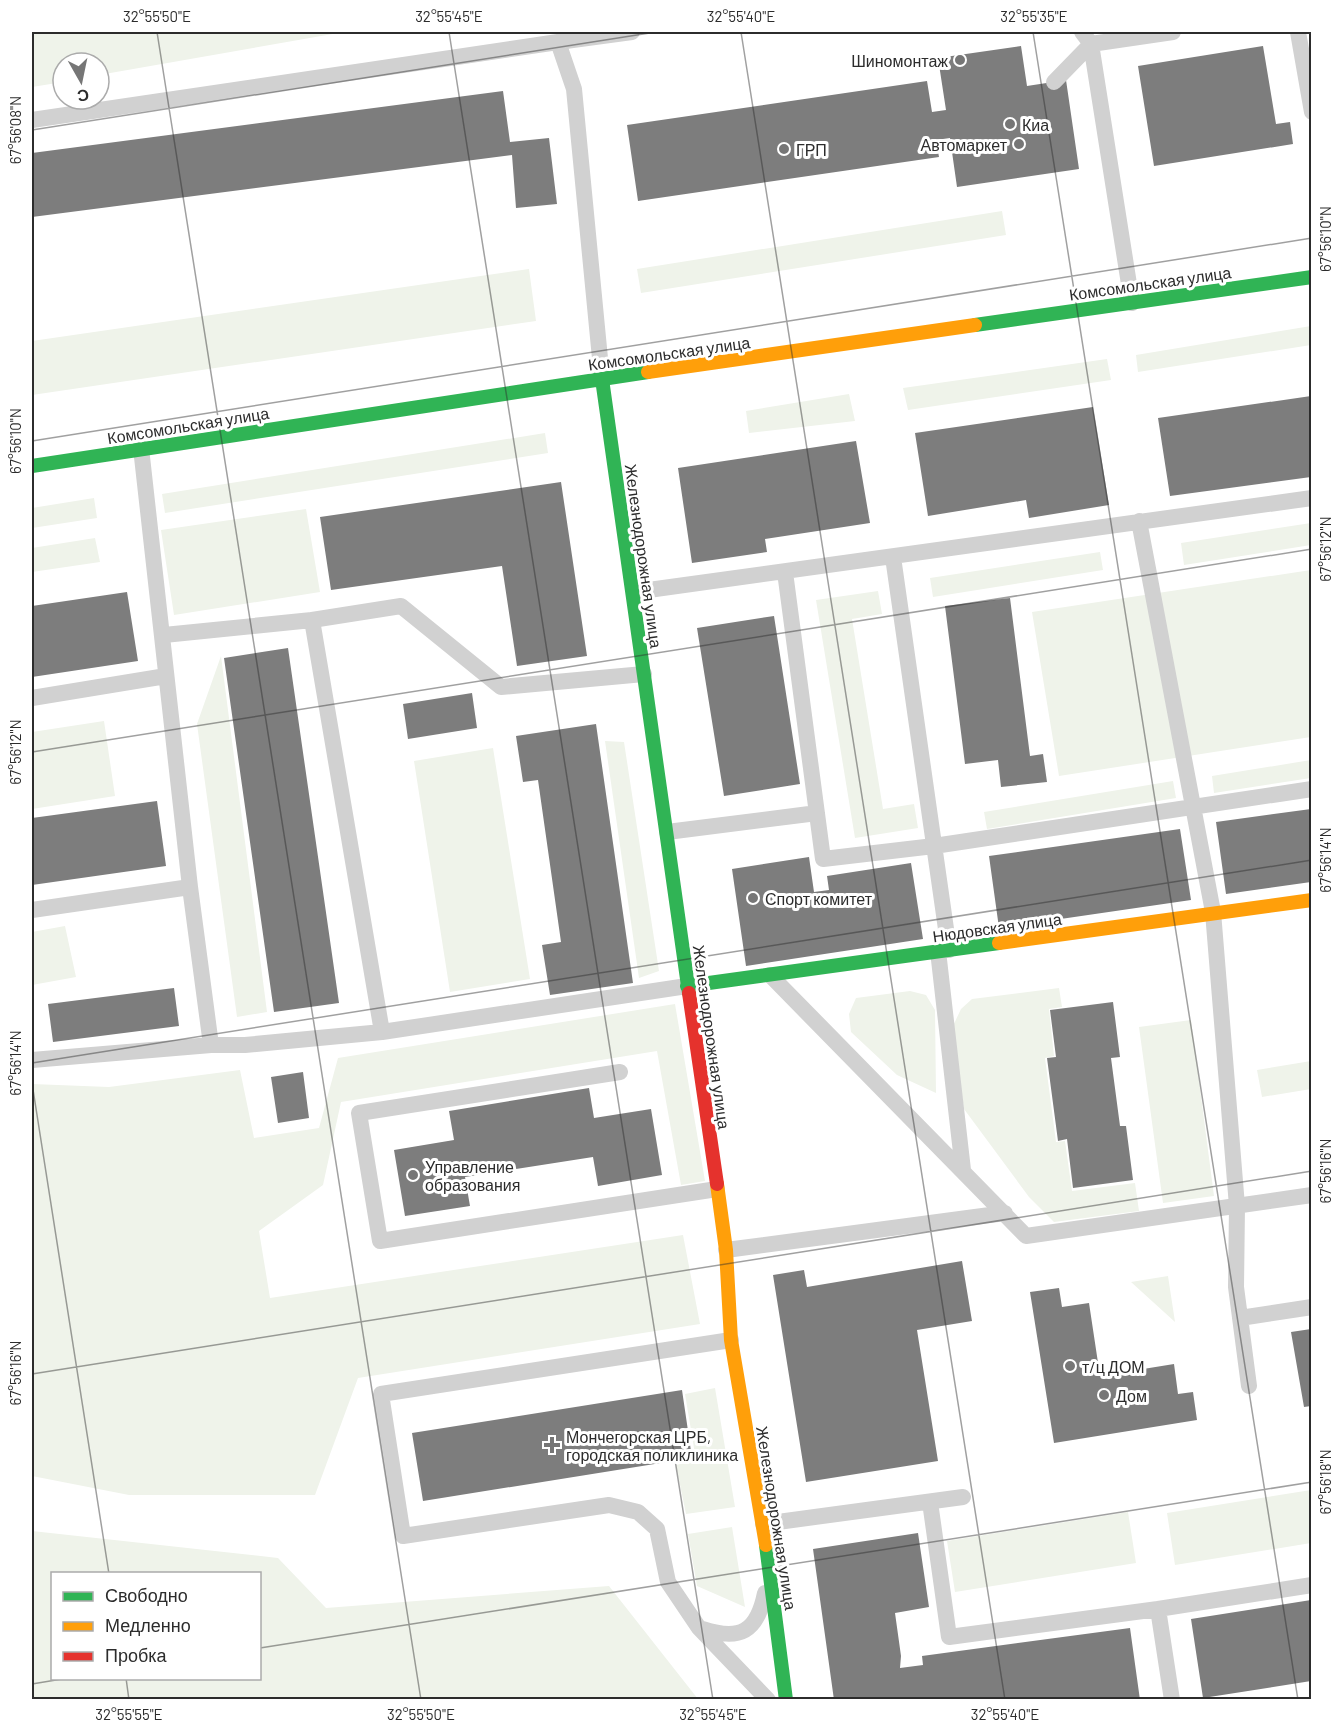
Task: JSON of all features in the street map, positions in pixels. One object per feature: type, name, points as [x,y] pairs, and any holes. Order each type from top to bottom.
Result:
[{"type":"street","name":"Комсомольская улица","points":[[32,466],[602,379],[1311,277]]},
{"type":"street","name":"Железнодорожная улица","points":[[602,379],[726,1250],[731,1340],[763,1524],[786,1700]]},
{"type":"street","name":"Нюдовская улица","points":[[687,986],[1311,900]]},
{"type":"lane","points":[[32,120],[632,32]]},
{"type":"lane","points":[[1054,82],[1087,38],[1173,32]]},
{"type":"lane","points":[[1298,32],[1311,112]]},
{"type":"lane","points":[[1087,38],[1132,303]]},
{"type":"lane","points":[[558,42],[574,89],[602,379]]},
{"type":"lane","points":[[141,448],[164,636],[166,676],[190,887],[211,1045]]},
{"type":"lane","points":[[634,592],[1311,498]]},
{"type":"lane","points":[[1139,521],[1213,912],[1237,1206],[1236,1287],[1249,1386]]},
{"type":"lane","points":[[892,557],[934,846],[963,1170]]},
{"type":"lane","points":[[785,572],[823,859],[934,846],[1311,789]]},
{"type":"lane","points":[[164,636],[312,620],[401,606],[501,687],[644,674]]},
{"type":"lane","points":[[312,620],[382,1032]]},
{"type":"lane","points":[[32,698],[166,676]]},
{"type":"lane","points":[[667,832],[818,813]]},
{"type":"lane","points":[[32,910],[190,887]]},
{"type":"lane","points":[[770,975],[1026,1236],[1311,1196]]},
{"type":"lane","points":[[32,1059],[211,1045],[245,1045],[382,1032],[687,986]]},
{"type":"lane","points":[[620,1072],[359,1113],[380,1241],[717,1189]]},
{"type":"lane","points":[[726,1250],[1005,1213]]},
{"type":"lane","points":[[1240,1318],[1311,1307]]},
{"type":"lane","points":[[731,1340],[381,1394],[403,1536],[609,1505],[638,1512],[657,1529],[668,1582],[699,1628],[768,1700]]},
{"type":"lane","points":[[763,1524],[963,1497]]},
{"type":"lane","points":[[930,1502],[949,1637],[1158,1609],[1311,1585]]},
{"type":"lane","points":[[699,1628],[723,1636],[742,1633],[752,1626],[762,1608],[770,1574]]},
{"type":"lane","points":[[1158,1609],[1172,1700]]},
{"type":"shaded area","points":[[32,32],[344,32],[111,73],[111,51],[51,51],[51,84],[32,87]]},
{"type":"shaded area","points":[[1002,211],[1006,235],[641,293],[637,269]]},
{"type":"shaded area","points":[[529,269],[536,321],[32,395],[32,341]]},
{"type":"shaded area","points":[[1311,326],[1311,345],[1138,372],[1136,355]]},
{"type":"shaded area","points":[[1107,359],[1111,380],[908,410],[903,388]]},
{"type":"shaded area","points":[[849,394],[855,421],[749,433],[746,411]]},
{"type":"shaded area","points":[[545,433],[548,453],[165,513],[162,494]]},
{"type":"shaded area","points":[[94,498],[97,518],[32,528],[32,508]]},
{"type":"shaded area","points":[[306,509],[320,592],[174,615],[161,530]]},
{"type":"shaded area","points":[[1311,523],[1311,545],[1184,565],[1181,543]]},
{"type":"shaded area","points":[[95,538],[100,562],[32,572],[32,548]]},
{"type":"shaded area","points":[[1100,552],[1103,570],[933,597],[930,578]]},
{"type":"shaded area","points":[[1311,570],[1311,737],[1059,776],[1032,612]]},
{"type":"shaded area","points":[[878,591],[882,614],[852,619],[883,809],[914,804],[918,828],[855,838],[816,600]]},
{"type":"shaded area","points":[[221,656],[267,1012],[237,1017],[197,724]]},
{"type":"shaded area","points":[[104,721],[115,796],[32,809],[32,732]]},
{"type":"shaded area","points":[[605,741],[624,742],[659,971],[639,978]]},
{"type":"shaded area","points":[[493,748],[530,979],[450,992],[414,761]]},
{"type":"shaded area","points":[[1311,760],[1311,778],[1214,793],[1212,776]]},
{"type":"shaded area","points":[[1173,781],[1176,798],[987,829],[984,812]]},
{"type":"shaded area","points":[[65,926],[76,977],[32,985],[32,932]]},
{"type":"shaded area","points":[[1059,988],[1062,1007],[1049,1009],[1054,1056],[1045,1058],[1056,1142],[1065,1141],[1072,1191],[1135,1183],[1139,1211],[1054,1222],[1029,1197],[964,1109],[952,1028],[961,1009],[972,999]]},
{"type":"shaded area","points":[[910,991],[926,995],[935,1010],[936,1093],[897,1075],[851,1032],[849,1014],[856,998]]},
{"type":"shaded area","points":[[675,1004],[705,1181],[681,1185],[657,1051],[341,1102],[323,1185],[259,1231],[270,1298],[683,1235],[700,1324],[358,1378],[315,1495],[129,1495],[32,1476],[32,1084],[109,1087],[240,1070],[254,1138],[319,1128],[338,1058]]},
{"type":"shaded area","points":[[1191,1020],[1214,1196],[1163,1203],[1139,1027]]},
{"type":"shaded area","points":[[1311,1061],[1311,1089],[1262,1097],[1257,1070]]},
{"type":"shaded area","points":[[1168,1276],[1175,1322],[1131,1282]]},
{"type":"shaded area","points":[[715,1388],[735,1507],[686,1514],[676,1465],[696,1460],[685,1394]]},
{"type":"shaded area","points":[[1311,1490],[1311,1543],[1175,1565],[1167,1513]]},
{"type":"shaded area","points":[[1128,1512],[1136,1563],[955,1592],[947,1541]]},
{"type":"shaded area","points":[[732,1527],[745,1607],[697,1586],[688,1534]]},
{"type":"shaded area","points":[[32,1531],[278,1558],[326,1608],[609,1586],[698,1699],[32,1699]]},
{"type":"building","name":"ГРП","points":[[1021,46],[1027,86],[1066,80],[1079,169],[957,187],[950,138],[936,140],[939,157],[638,201],[627,125],[927,81],[932,112],[946,110],[938,58]]},
{"type":"building","points":[[1263,46],[1276,124],[1290,122],[1293,144],[1154,166],[1138,66]]},
{"type":"building","points":[[503,91],[510,142],[549,138],[557,204],[516,208],[512,155],[32,217],[32,153]]},
{"type":"building","points":[[1311,396],[1311,477],[1170,496],[1158,418]]},
{"type":"building","points":[[1093,407],[1109,505],[1029,518],[1026,500],[928,516],[915,433]]},
{"type":"building","points":[[856,441],[870,523],[765,539],[767,552],[692,563],[678,468]]},
{"type":"building","points":[[561,482],[587,656],[517,666],[502,566],[331,590],[320,517]]},
{"type":"building","points":[[127,592],[138,661],[32,677],[32,606]]},
{"type":"building","points":[[1010,598],[1030,756],[1043,754],[1047,782],[1001,787],[998,760],[965,764],[945,606]]},
{"type":"building","points":[[774,616],[800,784],[724,796],[697,628]]},
{"type":"building","points":[[288,648],[339,1003],[274,1012],[224,658]]},
{"type":"building","points":[[472,693],[477,728],[408,739],[403,704]]},
{"type":"building","points":[[596,724],[633,983],[550,995],[542,945],[561,942],[538,780],[523,782],[516,736]]},
{"type":"building","points":[[157,801],[166,866],[32,885],[32,818]]},
{"type":"building","points":[[1311,809],[1311,882],[1226,894],[1216,822]]},
{"type":"building","points":[[1180,829],[1191,900],[999,928],[989,856]]},
{"type":"building","points":[[809,857],[814,892],[829,890],[827,876],[911,863],[923,939],[746,966],[732,869]]},
{"type":"building","points":[[174,988],[179,1026],[53,1042],[48,1004]]},
{"type":"building","points":[[1113,1002],[1120,1057],[1111,1058],[1120,1126],[1126,1126],[1133,1180],[1073,1188],[1067,1139],[1058,1141],[1047,1058],[1056,1057],[1050,1010]]},
{"type":"building","points":[[303,1072],[309,1118],[278,1123],[271,1077]]},
{"type":"building","name":"Управление образования","points":[[589,1088],[594,1118],[651,1109],[662,1175],[598,1186],[593,1157],[465,1177],[470,1206],[405,1216],[394,1150],[454,1140],[449,1111]]},
{"type":"building","points":[[962,1261],[972,1321],[917,1330],[938,1461],[806,1482],[773,1275],[804,1270],[807,1287]]},
{"type":"building","name":"т/ц ДОМ","points":[[1059,1288],[1062,1307],[1089,1303],[1100,1376],[1174,1364],[1178,1394],[1193,1392],[1197,1420],[1054,1443],[1030,1292]]},
{"type":"building","points":[[1311,1329],[1311,1406],[1304,1407],[1291,1332]]},
{"type":"building","name":"Мончегорская ЦРБ, городская поликлиника","points":[[682,1390],[692,1458],[423,1501],[412,1433]]},
{"type":"building","points":[[918,1533],[929,1607],[895,1613],[901,1656],[900,1668],[923,1665],[922,1656],[1130,1628],[1140,1700],[834,1700],[813,1549]]},
{"type":"building","points":[[1311,1600],[1311,1681],[1203,1698],[1191,1619]]},
{"type":"traffic: fast","points":[[975,325],[1312,277]]},
{"type":"traffic: fast","points":[[32,466],[648,372]]},
{"type":"traffic: fast","points":[[602,379],[689,993]]},
{"type":"traffic: fast","points":[[687,986],[999,943]]},
{"type":"traffic: fast","points":[[766,1545],[786,1700]]},
{"type":"traffic: slow","points":[[648,372],[975,325]]},
{"type":"traffic: slow","points":[[999,943],[1312,900]]},
{"type":"traffic: slow","points":[[717,1184],[726,1250],[731,1340],[766,1545]]},
{"type":"traffic: jam","points":[[689,993],[717,1184]]},
{"type":"place","name":"Шиномонтаж","points":[[960,60]]},
{"type":"place","name":"Киа","points":[[1010,124]]},
{"type":"place","name":"Автомаркет","points":[[1019,144]]},
{"type":"place","name":"ГРП","points":[[784,149]]},
{"type":"place","name":"Спорт комитет","points":[[753,898]]},
{"type":"place","name":"Управление образования","points":[[413,1175]]},
{"type":"place","name":"т/ц ДОМ","points":[[1070,1366]]},
{"type":"place","name":"Дом","points":[[1104,1395]]},
{"type":"place","name":"Мончегорская ЦРБ, городская поликлиника","points":[[552,1445]]}]
